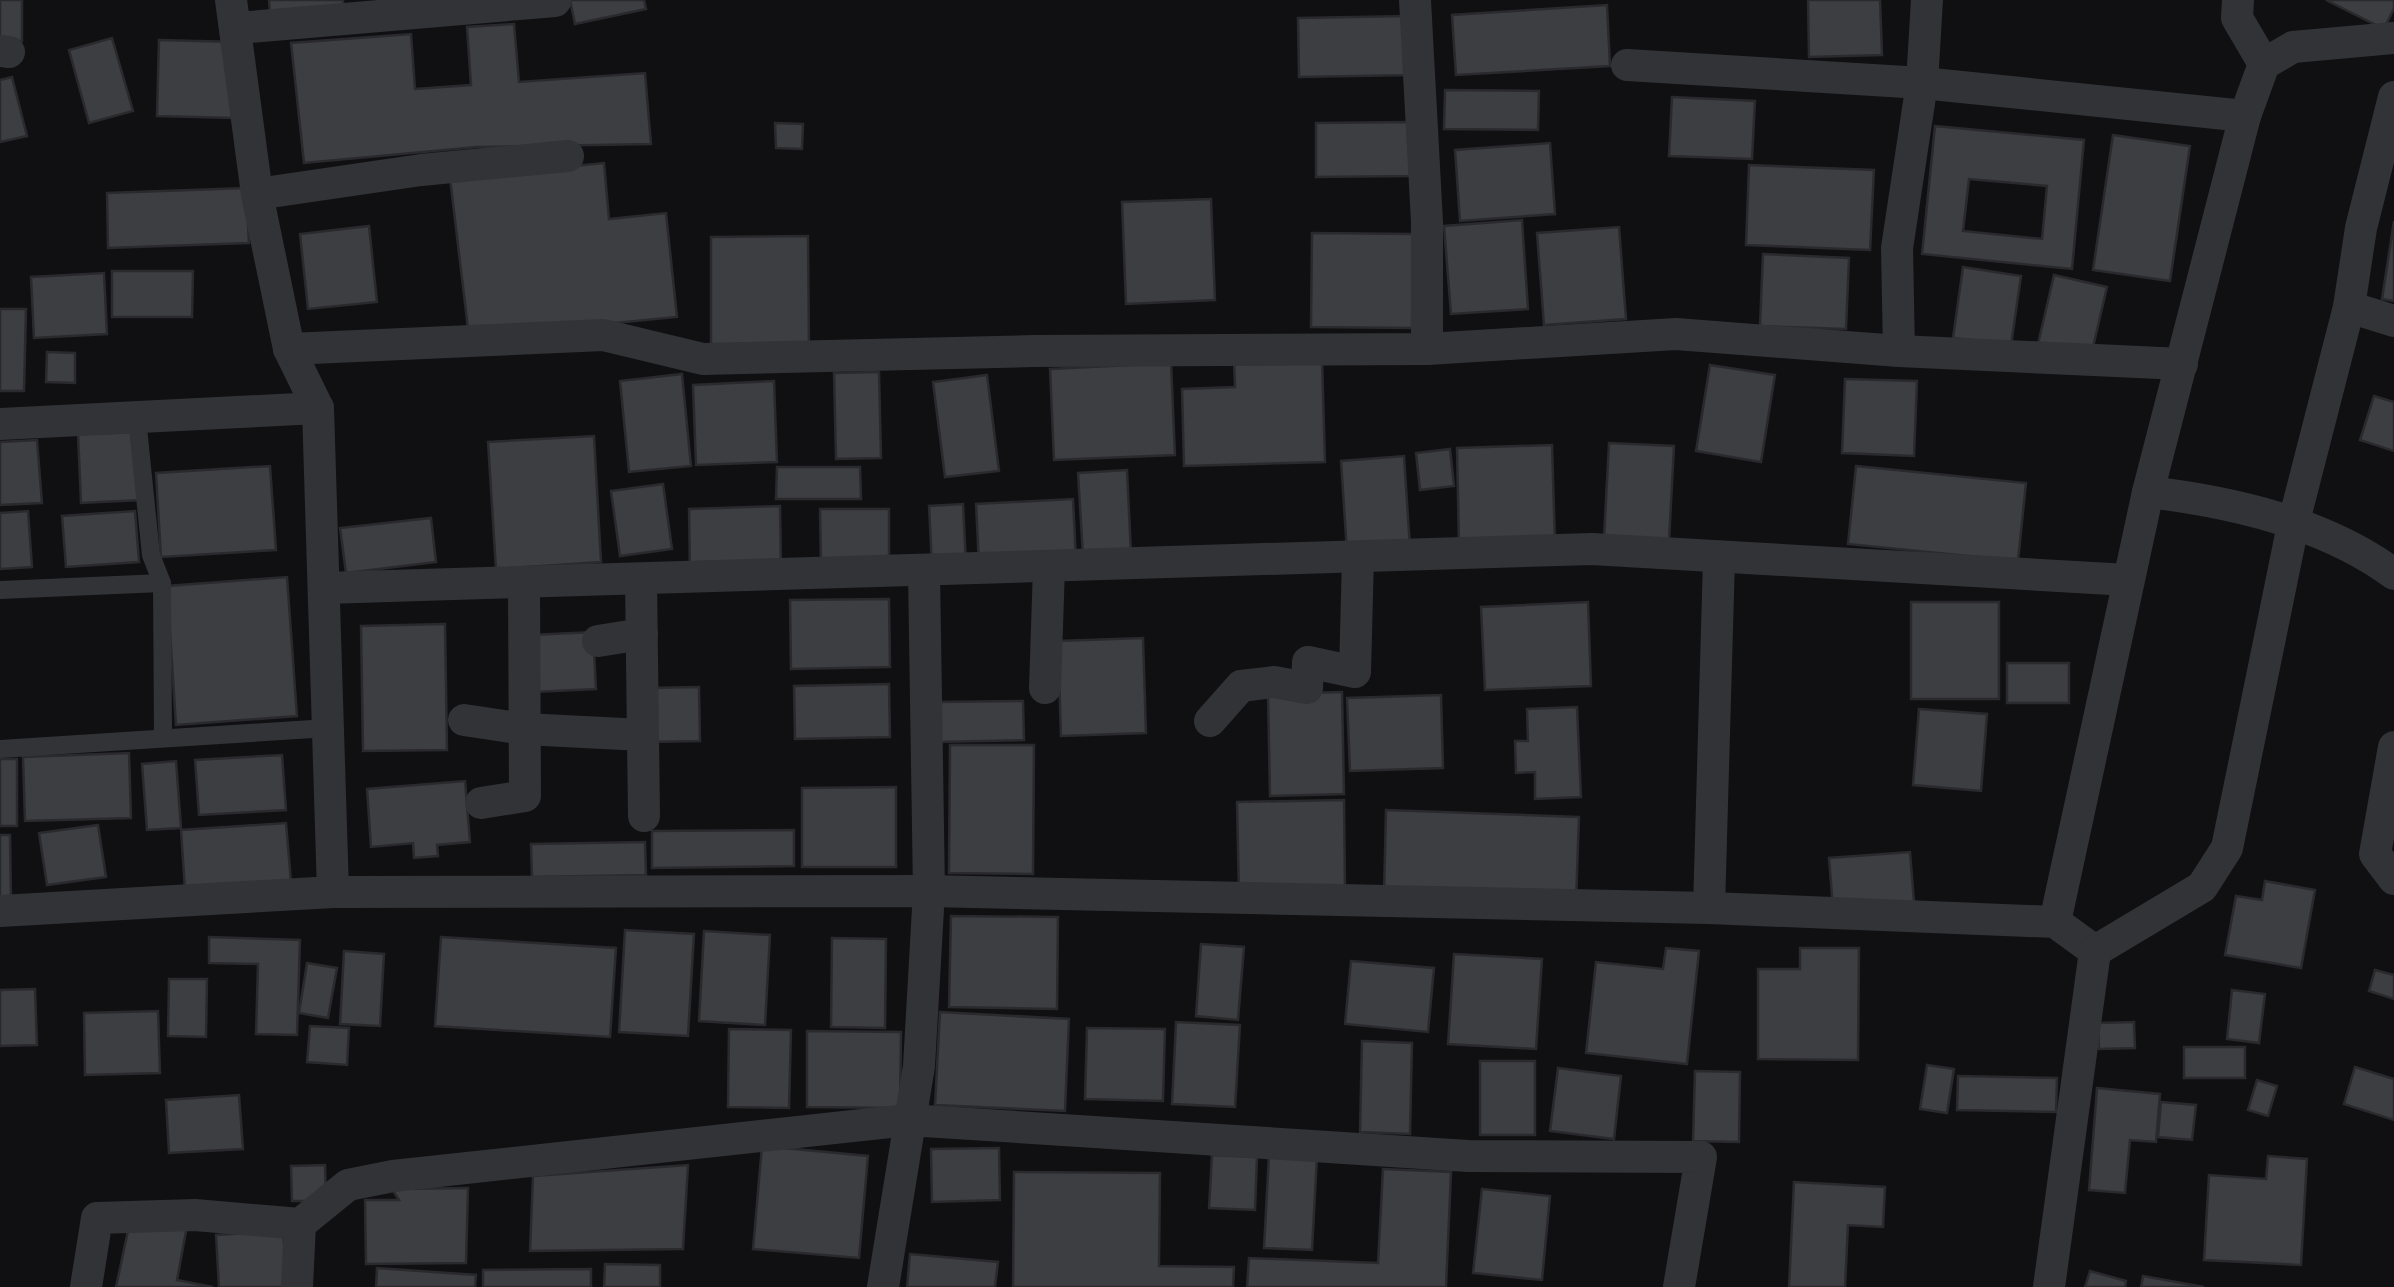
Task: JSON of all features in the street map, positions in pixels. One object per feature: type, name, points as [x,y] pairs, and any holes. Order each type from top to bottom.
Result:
[{"type":"street","points":[[1415,0],[1427,222],[1427,349]]},
{"type":"street","points":[[1899,351],[1898,248],[1922,82],[1927,0]]},
{"type":"street","points":[[2238,0],[2237,18],[2264,64]]},
{"type":"street","points":[[333,892],[318,408],[289,349],[258,194],[235,14],[555,1]]},
{"type":"street","points":[[2055,922],[2148,492],[2245,116],[2264,64],[2293,47],[2394,38]]},
{"type":"street","points":[[1628,65],[1922,82],[2245,116]]},
{"type":"street","points":[[2095,951],[2202,887],[2227,848],[2293,525],[2349,307],[2360,228],[2394,97]]},
{"type":"street","points":[[258,194],[402,172],[568,156]]},
{"type":"street","points":[[2349,307],[2394,321]]},
{"type":"street","points":[[289,349],[603,335],[704,360],[1034,351],[1427,349],[1676,334],[1899,351],[2182,364]]},
{"type":"street","points":[[0,424],[318,408]]},
{"type":"street","points":[[2148,492],[2212,500],[2354,544],[2394,574]]},
{"type":"street","points":[[324,588],[1592,549],[2128,580]]},
{"type":"street","points":[[1210,721],[1241,686],[1274,682],[1307,688],[1308,662],[1356,672],[1358,557]]},
{"type":"street","points":[[1708,908],[1719,559]]},
{"type":"street","points":[[1045,688],[1048,567]]},
{"type":"street","points":[[884,1287],[919,1066],[929,891],[924,571]]},
{"type":"street","points":[[642,579],[644,816]]},
{"type":"street","points":[[481,802],[525,796],[524,582]]},
{"type":"street","points":[[598,641],[642,634]]},
{"type":"street","points":[[464,720],[524,729],[643,735]]},
{"type":"street","points":[[2394,747],[2375,854],[2394,879]]},
{"type":"street","points":[[0,912],[333,892],[929,891],[1708,908],[2055,922],[2095,951]]},
{"type":"street","points":[[2048,1287],[2095,951]]},
{"type":"street","points":[[86,1287],[97,1218],[194,1215],[300,1224],[348,1186],[394,1176],[908,1120],[1468,1156],[1701,1156],[1680,1287]]},
{"type":"street","points":[[297,1287],[300,1224]]},
{"type":"lane","points":[[137,418],[151,554],[162,583],[164,735]]},
{"type":"lane","points":[[0,590],[162,583]]},
{"type":"lane","points":[[0,748],[328,728]]},
{"type":"building","points":[[0,0],[22,0],[22,41],[0,41]]},
{"type":"building","points":[[269,0],[343,0],[344,17],[271,23]]},
{"type":"building","points":[[570,0],[644,0],[646,9],[575,24]]},
{"type":"building","points":[[1808,0],[1880,0],[1882,55],[1809,57]]},
{"type":"building","points":[[2326,0],[2394,0],[2394,8],[2384,29]]},
{"type":"building","points":[[1607,5],[1610,66],[1456,75],[1452,15]]},
{"type":"building","points":[[1409,16],[1410,75],[1299,77],[1298,18]]},
{"type":"building","points":[[514,24],[519,82],[645,73],[651,144],[477,147],[304,163],[291,43],[411,34],[415,89],[471,85],[467,27]]},
{"type":"building","points":[[112,38],[133,111],[89,123],[69,50]]},
{"type":"building","points":[[159,40],[236,42],[234,118],[157,116]]},
{"type":"building","points":[[12,77],[27,136],[0,142],[0,80]]},
{"type":"building","points":[[1445,90],[1539,91],[1538,130],[1444,129]]},
{"type":"building","points":[[1672,97],[1755,101],[1752,159],[1669,156]]},
{"type":"building","points":[[1410,122],[1410,176],[1316,177],[1316,123]]},
{"type":"building","points":[[775,123],[803,124],[802,149],[776,148]]},
{"type":"building","points":[[1935,126],[2084,140],[2072,269],[1922,254]],"holes":[[[1969,179],[2047,186],[2042,239],[1963,231]]]},
{"type":"building","points":[[2113,135],[2190,146],[2170,281],[2093,270]]},
{"type":"building","points":[[1550,143],[1555,214],[1460,221],[1455,150]]},
{"type":"building","points":[[604,163],[609,219],[666,213],[677,317],[469,337],[450,178]]},
{"type":"building","points":[[1749,165],[1874,170],[1870,250],[1746,245]]},
{"type":"building","points":[[246,188],[249,243],[108,248],[107,193]]},
{"type":"building","points":[[1211,199],[1215,300],[1126,304],[1122,202]]},
{"type":"building","points":[[1522,220],[1528,309],[1451,314],[1444,226]]},
{"type":"building","points":[[2394,221],[2394,301],[2382,299]]},
{"type":"building","points":[[369,226],[377,302],[308,309],[300,234]]},
{"type":"building","points":[[1619,227],[1626,319],[1544,325],[1537,233]]},
{"type":"building","points":[[1312,233],[1413,234],[1412,328],[1311,327]]},
{"type":"building","points":[[808,236],[809,347],[711,348],[711,237]]},
{"type":"building","points":[[1763,254],[1849,258],[1846,329],[1760,326]]},
{"type":"building","points":[[1963,267],[2021,276],[2011,345],[1953,338]]},
{"type":"building","points":[[112,271],[193,271],[192,317],[112,317]]},
{"type":"building","points":[[104,273],[107,334],[34,338],[31,277]]},
{"type":"building","points":[[2054,275],[2107,287],[2091,356],[2038,344]]},
{"type":"building","points":[[0,309],[26,309],[24,391],[0,391]]},
{"type":"building","points":[[47,352],[75,353],[75,383],[46,382]]},
{"type":"building","points":[[1322,358],[1325,462],[1184,466],[1182,389],[1235,387],[1234,360]]},
{"type":"building","points":[[1171,363],[1175,455],[1054,460],[1050,369]]},
{"type":"building","points":[[1710,365],[1775,375],[1761,462],[1696,451]]},
{"type":"building","points":[[879,372],[881,458],[836,459],[834,373]]},
{"type":"building","points":[[682,374],[691,466],[629,472],[620,381]]},
{"type":"building","points":[[987,375],[999,471],[945,477],[933,382]]},
{"type":"building","points":[[1845,379],[1917,381],[1914,456],[1842,453]]},
{"type":"building","points":[[774,381],[777,462],[696,465],[693,385]]},
{"type":"building","points":[[2374,396],[2394,402],[2394,451],[2360,440]]},
{"type":"building","points":[[138,432],[141,500],[81,503],[78,434]]},
{"type":"building","points":[[594,436],[601,562],[496,569],[488,442]]},
{"type":"building","points":[[37,440],[42,503],[0,505],[0,442]]},
{"type":"building","points":[[1609,443],[1674,446],[1669,541],[1604,538]]},
{"type":"building","points":[[1552,445],[1555,543],[1459,545],[1457,448]]},
{"type":"building","points":[[1450,449],[1454,486],[1420,490],[1416,453]]},
{"type":"building","points":[[1404,456],[1410,548],[1347,552],[1341,461]]},
{"type":"building","points":[[270,466],[276,550],[161,557],[156,473]]},
{"type":"building","points":[[1856,466],[2026,483],[2018,561],[1848,544]]},
{"type":"building","points":[[777,467],[860,467],[861,499],[776,499]]},
{"type":"building","points":[[1127,470],[1131,554],[1083,556],[1078,473]]},
{"type":"building","points":[[663,484],[672,549],[620,556],[611,491]]},
{"type":"building","points":[[1073,499],[1076,561],[979,565],[976,504]]},
{"type":"building","points":[[963,504],[966,564],[932,566],[929,506]]},
{"type":"building","points":[[780,506],[781,569],[690,572],[689,509]]},
{"type":"building","points":[[820,509],[889,509],[889,565],[821,565]]},
{"type":"building","points":[[28,511],[32,567],[0,569],[0,513]]},
{"type":"building","points":[[135,511],[139,562],[66,567],[62,516]]},
{"type":"building","points":[[431,518],[436,562],[346,573],[340,528]]},
{"type":"building","points":[[287,577],[297,716],[176,725],[167,586]]},
{"type":"building","points":[[889,599],[890,667],[791,669],[790,600]]},
{"type":"building","points":[[1588,602],[1591,686],[1485,690],[1481,607]]},
{"type":"building","points":[[1911,602],[1999,602],[1999,699],[1911,699]]},
{"type":"building","points":[[445,624],[447,750],[363,751],[361,626]]},
{"type":"building","points":[[593,632],[596,689],[534,692],[531,635]]},
{"type":"building","points":[[1143,638],[1146,733],[1061,736],[1058,641]]},
{"type":"building","points":[[2007,663],[2069,663],[2069,703],[2007,703]]},
{"type":"building","points":[[889,684],[890,737],[795,739],[794,686]]},
{"type":"building","points":[[699,687],[700,741],[648,742],[646,688]]},
{"type":"building","points":[[1342,692],[1344,794],[1270,796],[1268,694]]},
{"type":"building","points":[[1441,695],[1443,768],[1350,771],[1347,698]]},
{"type":"building","points":[[1023,701],[1024,740],[937,742],[937,702]]},
{"type":"building","points":[[1577,707],[1581,797],[1535,799],[1535,772],[1516,773],[1515,741],[1528,741],[1527,709]]},
{"type":"building","points":[[1919,709],[1987,714],[1981,791],[1913,785]]},
{"type":"building","points":[[950,745],[1034,745],[1033,874],[949,873]]},
{"type":"building","points":[[129,753],[131,818],[25,821],[23,757]]},
{"type":"building","points":[[282,755],[286,810],[199,815],[195,760]]},
{"type":"building","points":[[0,759],[17,759],[17,826],[0,826]]},
{"type":"building","points":[[176,761],[181,828],[147,830],[142,764]]},
{"type":"building","points":[[465,781],[470,842],[437,845],[438,856],[414,858],[413,843],[371,847],[367,789]]},
{"type":"building","points":[[896,787],[896,867],[802,867],[802,788]]},
{"type":"building","points":[[1344,800],[1345,891],[1239,893],[1237,802]]},
{"type":"building","points":[[1386,810],[1579,817],[1576,902],[1384,895]]},
{"type":"building","points":[[286,823],[291,882],[185,890],[181,830]]},
{"type":"building","points":[[98,825],[106,877],[47,885],[39,833]]},
{"type":"building","points":[[794,830],[794,866],[652,868],[652,831]]},
{"type":"building","points":[[0,835],[10,835],[11,900],[0,900]]},
{"type":"building","points":[[645,842],[646,875],[532,877],[531,844]]},
{"type":"building","points":[[1910,852],[1914,902],[1833,908],[1829,858]]},
{"type":"building","points":[[2265,881],[2315,890],[2301,968],[2225,955],[2236,896],[2262,900]]},
{"type":"building","points":[[951,916],[1058,917],[1057,1009],[949,1007]]},
{"type":"building","points":[[625,930],[694,934],[688,1036],[619,1032]]},
{"type":"building","points":[[704,931],[770,935],[765,1025],[699,1021]]},
{"type":"building","points":[[209,937],[300,940],[297,1035],[256,1034],[258,964],[209,963]]},
{"type":"building","points":[[441,937],[616,948],[610,1037],[435,1026]]},
{"type":"building","points":[[832,938],[886,939],[885,1028],[831,1027]]},
{"type":"building","points":[[1201,944],[1244,947],[1238,1020],[1196,1016]]},
{"type":"building","points":[[1666,948],[1699,951],[1687,1064],[1586,1053],[1596,962],[1663,969]]},
{"type":"building","points":[[1800,948],[1859,948],[1858,1060],[1758,1059],[1758,969],[1800,969]]},
{"type":"building","points":[[344,951],[384,954],[380,1026],[340,1024]]},
{"type":"building","points":[[1454,954],[1542,959],[1536,1049],[1448,1044]]},
{"type":"building","points":[[1351,961],[1434,968],[1428,1032],[1345,1024]]},
{"type":"building","points":[[307,963],[337,968],[328,1018],[299,1013]]},
{"type":"building","points":[[2375,970],[2394,975],[2394,999],[2369,991]]},
{"type":"building","points":[[169,979],[207,979],[206,1037],[168,1036]]},
{"type":"building","points":[[35,989],[37,1045],[0,1046],[0,990]]},
{"type":"building","points":[[2232,990],[2265,994],[2259,1043],[2227,1039]]},
{"type":"building","points":[[158,1011],[160,1073],[85,1075],[84,1013]]},
{"type":"building","points":[[940,1012],[1069,1019],[1065,1111],[935,1105]]},
{"type":"building","points":[[1176,1022],[1240,1025],[1235,1107],[1172,1104]]},
{"type":"building","points":[[2134,1022],[2135,1048],[2099,1049],[2098,1023]]},
{"type":"building","points":[[310,1026],[349,1028],[347,1065],[307,1062]]},
{"type":"building","points":[[1087,1028],[1165,1029],[1163,1101],[1085,1099]]},
{"type":"building","points":[[729,1029],[791,1030],[789,1108],[728,1107]]},
{"type":"building","points":[[807,1031],[901,1032],[900,1108],[807,1107]]},
{"type":"building","points":[[1362,1041],[1412,1043],[1410,1134],[1360,1132]]},
{"type":"building","points":[[2184,1047],[2245,1047],[2245,1078],[2184,1078]]},
{"type":"building","points":[[1480,1061],[1535,1061],[1535,1135],[1480,1135]]},
{"type":"building","points":[[1927,1065],[1954,1069],[1947,1113],[1920,1109]]},
{"type":"building","points":[[2355,1067],[2394,1079],[2394,1120],[2344,1104]]},
{"type":"building","points":[[1558,1068],[1621,1076],[1614,1139],[1550,1131]]},
{"type":"building","points":[[1695,1071],[1740,1072],[1739,1142],[1693,1141]]},
{"type":"building","points":[[1958,1076],[2057,1078],[2056,1112],[1957,1110]]},
{"type":"building","points":[[2257,1080],[2277,1086],[2268,1116],[2248,1110]]},
{"type":"building","points":[[2097,1088],[2160,1094],[2156,1142],[2130,1140],[2125,1193],[2089,1190]]},
{"type":"building","points":[[239,1095],[243,1149],[169,1153],[166,1100]]},
{"type":"building","points":[[2161,1102],[2196,1105],[2192,1140],[2158,1137]]},
{"type":"building","points":[[762,1146],[868,1156],[859,1258],[753,1249]]},
{"type":"building","points":[[999,1148],[1000,1200],[932,1202],[931,1149]]},
{"type":"building","points":[[1212,1155],[1257,1157],[1255,1210],[1209,1208]]},
{"type":"building","points":[[1269,1155],[1317,1157],[1312,1250],[1264,1248]]},
{"type":"building","points":[[2268,1156],[2307,1159],[2301,1265],[2204,1260],[2209,1175],[2266,1179]]},
{"type":"building","points":[[325,1165],[326,1201],[292,1201],[291,1166]]},
{"type":"building","points":[[688,1165],[683,1249],[530,1251],[533,1176]]},
{"type":"building","points":[[1383,1169],[1451,1172],[1446,1287],[1247,1287],[1249,1258],[1378,1263]]},
{"type":"building","points":[[1014,1172],[1160,1173],[1159,1266],[1234,1267],[1233,1287],[1013,1287]]},
{"type":"building","points":[[1794,1182],[1885,1187],[1883,1227],[1848,1225],[1845,1287],[1789,1287]]},
{"type":"building","points":[[468,1188],[466,1263],[366,1264],[365,1200],[399,1200],[392,1189]]},
{"type":"building","points":[[1482,1189],[1550,1196],[1542,1280],[1473,1273]]},
{"type":"building","points":[[129,1226],[187,1226],[177,1280],[213,1287],[116,1287]]},
{"type":"building","points":[[283,1231],[287,1287],[219,1287],[216,1235]]},
{"type":"building","points":[[910,1254],[998,1262],[995,1287],[907,1287]]},
{"type":"building","points":[[605,1264],[660,1265],[660,1287],[604,1287]]},
{"type":"building","points":[[377,1268],[476,1275],[475,1287],[376,1287]]},
{"type":"building","points":[[591,1269],[591,1287],[483,1287],[483,1270]]},
{"type":"building","points":[[2090,1271],[2126,1281],[2125,1287],[2085,1287]]},
{"type":"building","points":[[2143,1276],[2204,1287],[2141,1287]]}]
